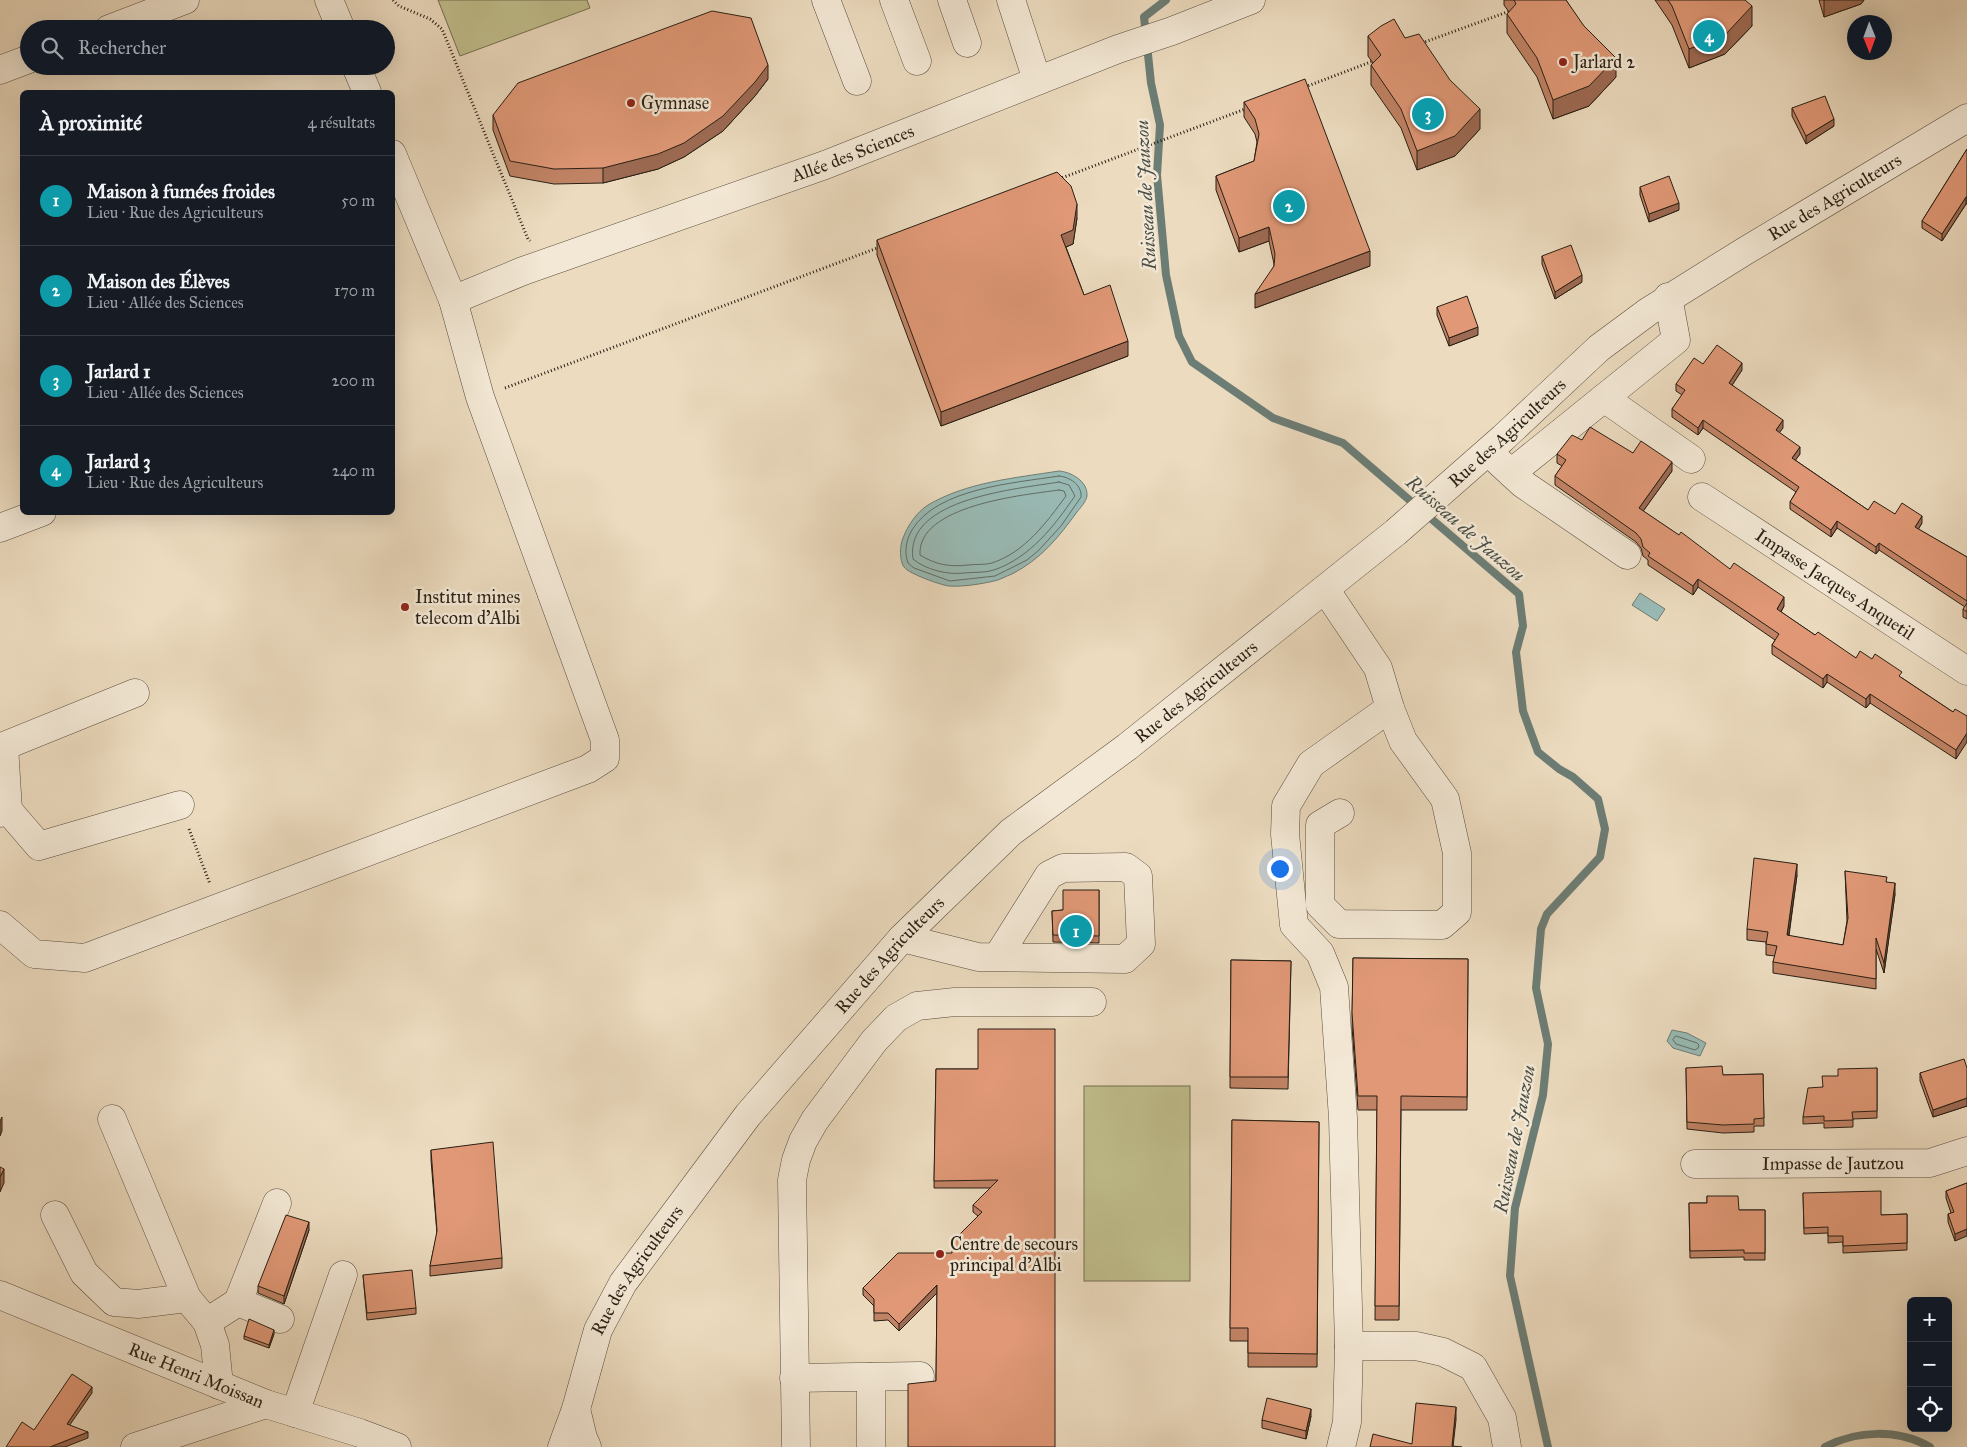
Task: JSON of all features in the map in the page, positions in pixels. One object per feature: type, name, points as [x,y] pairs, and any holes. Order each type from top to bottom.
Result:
[{"type":"street","points":[[133,20],[185,0]]},
{"type":"street","points":[[329,0],[337,20]]},
{"type":"street","points":[[826,0],[857,82]]},
{"type":"street","points":[[894,0],[917,61]]},
{"type":"street","points":[[952,0],[967,43]]},
{"type":"street","points":[[1011,0],[1037,80]]},
{"type":"street","name":"Allée des Sciences","points":[[453,300],[557,260],[825,165],[1118,48],[1172,31],[1252,0]]},
{"type":"street","points":[[0,70],[20,62]]},
{"type":"street","points":[[360,75],[366,90]]},
{"type":"street","name":"Rue des Agriculteurs","points":[[562,1447],[576,1409],[598,1330],[623,1283],[748,1115],[902,938],[1011,832],[1128,747],[1396,532],[1488,451],[1599,348],[1668,297],[1967,118]]},
{"type":"street","points":[[0,925],[34,954],[85,958],[588,769],[605,758],[605,740],[480,397],[453,300],[395,161]]},
{"type":"street","points":[[1511,473],[1676,340],[1668,297]]},
{"type":"street","points":[[1604,398],[1691,459]]},
{"type":"street","points":[[1488,451],[1523,484],[1627,555]]},
{"type":"street","name":"Impasse Jacques Anquetil","points":[[1702,497],[1967,671]]},
{"type":"street","points":[[0,528],[34,515]]},
{"type":"street","points":[[1325,589],[1378,668],[1390,708],[1403,741],[1445,799],[1458,853],[1457,912],[1442,925],[1339,924],[1320,905],[1320,825],[1340,812]]},
{"type":"street","points":[[135,693],[4,746],[4,811],[39,846],[180,805]]},
{"type":"street","points":[[1341,1447],[1347,1422],[1349,1346],[1343,1118],[1334,987],[1320,954],[1294,925],[1285,834],[1286,806],[1311,764],[1390,708]]},
{"type":"street","points":[[902,938],[978,957],[1125,959],[1141,944],[1138,876],[1126,866],[1063,868],[1049,875],[998,956]]},
{"type":"street","points":[[796,1447],[792,1180],[796,1160],[803,1141],[815,1120],[874,1041],[896,1018],[917,1006],[954,1002],[1092,1002]]},
{"type":"street","points":[[112,1118],[187,1298],[207,1322],[215,1345],[219,1384]]},
{"type":"street","name":"Impasse de Jautzou","points":[[1695,1164],[1930,1163],[1967,1151]]},
{"type":"street","points":[[207,1322],[238,1302],[277,1203]]},
{"type":"street","points":[[55,1215],[84,1272],[114,1302],[138,1304],[187,1298]]},
{"type":"street","points":[[294,1413],[343,1275]]},
{"type":"street","name":"Rue Henri Moissan","points":[[0,1295],[266,1404],[360,1433],[397,1447]]},
{"type":"street","points":[[238,1302],[280,1318]]},
{"type":"street","points":[[1349,1346],[1416,1346],[1443,1352],[1473,1366],[1502,1418],[1507,1447]]},
{"type":"street","points":[[794,1378],[920,1376]]},
{"type":"street","points":[[871,1377],[871,1447]]},
{"type":"street","points":[[134,1447],[266,1404]]},
{"type":"street","name":"Rue des Agriculteurs","points":[[576,1409],[587,1447]]},
{"type":"path","points":[[393,0],[399,6],[430,19],[442,29],[528,239],[557,260]]},
{"type":"path","points":[[1420,44],[1511,10]]},
{"type":"path","points":[[1301,88],[1383,58]]},
{"type":"path","points":[[1053,182],[1255,106]]},
{"type":"path","points":[[480,397],[886,244]]},
{"type":"path","points":[[180,805],[219,908]]},
{"type":"shaded area","points":[[438,0],[587,0],[590,8],[460,56]]},
{"type":"shaded area","points":[[1084,1086],[1190,1086],[1190,1281],[1084,1281]]},
{"type":"water","points":[[1059,471],[1069,473],[1078,478],[1085,486],[1087,496],[1083,505],[1056,539],[1032,562],[1012,574],[996,580],[972,585],[954,586],[925,579],[904,567],[900,552],[903,538],[913,519],[928,505],[943,497],[975,486]]},
{"type":"water","points":[[1640,593],[1665,609],[1657,621],[1632,605]]},
{"type":"water","points":[[1672,1030],[1687,1033],[1706,1043],[1700,1056],[1673,1048],[1667,1041]]},
{"type":"building","name":"Jarlard 2","points":[[1514,0],[1566,0],[1584,26],[1616,58],[1589,86],[1553,100],[1537,58],[1507,14],[1516,4]]},
{"type":"building","points":[[1668,0],[1745,0],[1752,6],[1725,35],[1689,49]]},
{"type":"building","name":"Gymnase","points":[[712,11],[751,18],[768,65],[723,116],[684,143],[658,154],[603,168],[554,169],[510,161],[493,115],[518,83]]},
{"type":"building","points":[[1394,19],[1405,38],[1419,34],[1450,80],[1480,109],[1455,136],[1417,151],[1401,109],[1371,65],[1381,55],[1368,36]]},
{"type":"building","points":[[1305,79],[1370,251],[1255,294],[1274,266],[1275,254],[1269,227],[1239,238],[1216,176],[1254,161],[1259,134],[1255,119],[1244,102]]},
{"type":"building","points":[[1825,96],[1834,119],[1806,136],[1792,108]]},
{"type":"building","points":[[1967,149],[1967,197],[1942,234],[1922,221]]},
{"type":"building","points":[[1057,172],[1071,186],[1077,204],[1073,230],[1061,235],[1084,295],[1110,285],[1128,341],[941,412],[877,240]]},
{"type":"building","points":[[1669,176],[1679,203],[1649,214],[1640,187]]},
{"type":"building","points":[[1571,245],[1582,275],[1555,292],[1542,256]]},
{"type":"building","points":[[1467,296],[1478,327],[1449,338],[1437,307]]},
{"type":"building","points":[[1717,345],[1742,363],[1729,383],[1783,420],[1776,430],[1800,447],[1792,458],[1868,510],[1874,501],[1895,514],[1902,503],[1922,516],[1915,527],[1967,557],[1967,601],[1879,543],[1876,547],[1837,521],[1831,530],[1790,502],[1799,487],[1703,420],[1698,428],[1672,409],[1685,390],[1676,384],[1694,358],[1703,364]]},
{"type":"building","points":[[1590,427],[1633,453],[1641,441],[1672,462],[1639,508],[1679,535],[1681,532],[1730,569],[1734,563],[1784,597],[1777,609],[1815,635],[1818,632],[1856,658],[1860,651],[1872,659],[1875,654],[1902,672],[1899,676],[1953,712],[1955,709],[1967,716],[1967,733],[1956,750],[1870,694],[1866,699],[1827,674],[1823,679],[1772,645],[1779,634],[1698,579],[1693,586],[1648,556],[1650,553],[1643,547],[1641,539],[1636,533],[1555,476],[1566,460],[1557,454],[1572,435],[1582,440]]},
{"type":"building","points":[[1967,603],[1967,612],[1963,609]]},
{"type":"building","points":[[1754,858],[1797,864],[1787,935],[1843,945],[1848,918],[1845,871],[1887,877],[1886,882],[1895,883],[1884,963],[1876,938],[1876,979],[1773,962],[1777,946],[1766,944],[1768,932],[1747,929]]},
{"type":"building","points":[[1063,890],[1099,890],[1099,936],[1053,935],[1052,911],[1063,910]]},
{"type":"building","points":[[1353,958],[1468,959],[1467,1097],[1401,1096],[1399,1306],[1375,1306],[1377,1096],[1358,1096],[1352,1013]]},
{"type":"building","points":[[1231,960],[1291,961],[1288,1077],[1230,1077]]},
{"type":"building","points":[[978,1029],[1055,1029],[1055,1447],[908,1447],[908,1384],[936,1381],[937,1285],[899,1324],[888,1313],[874,1313],[874,1299],[863,1288],[898,1253],[952,1253],[952,1242],[982,1212],[973,1205],[998,1180],[934,1181],[936,1069],[978,1069]]},
{"type":"building","points":[[1964,1059],[1967,1068],[1967,1098],[1933,1110],[1920,1073]]},
{"type":"building","points":[[1722,1066],[1723,1075],[1763,1074],[1764,1118],[1754,1119],[1754,1124],[1723,1125],[1687,1122],[1686,1068]]},
{"type":"building","points":[[1877,1068],[1877,1111],[1852,1112],[1853,1120],[1824,1121],[1824,1116],[1803,1117],[1808,1088],[1823,1087],[1822,1076],[1838,1076],[1838,1069]]},
{"type":"building","points":[[1232,1120],[1319,1122],[1317,1354],[1248,1353],[1248,1328],[1230,1328]]},
{"type":"building","points":[[493,1142],[502,1258],[430,1266],[437,1231],[431,1150]]},
{"type":"building","points":[[0,1167],[4,1169],[0,1177]]},
{"type":"building","points":[[1967,1183],[1967,1229],[1955,1234],[1948,1214],[1954,1212],[1946,1191]]},
{"type":"building","points":[[1881,1191],[1881,1215],[1907,1214],[1907,1243],[1843,1246],[1843,1236],[1828,1236],[1828,1227],[1804,1228],[1803,1193]]},
{"type":"building","points":[[1707,1196],[1738,1196],[1739,1210],[1765,1210],[1765,1253],[1744,1253],[1744,1250],[1690,1251],[1689,1203],[1707,1203]]},
{"type":"building","points":[[286,1215],[309,1222],[284,1296],[258,1286]]},
{"type":"building","points":[[412,1270],[416,1308],[367,1313],[363,1275]]},
{"type":"building","points":[[249,1319],[274,1330],[269,1345],[244,1336]]},
{"type":"building","points":[[72,1374],[92,1387],[67,1424],[88,1432],[50,1447],[6,1447],[22,1422],[34,1430]]},
{"type":"building","points":[[1267,1398],[1311,1409],[1306,1431],[1262,1420]]},
{"type":"building","points":[[1416,1403],[1456,1407],[1452,1446],[1462,1447],[1370,1447],[1373,1434],[1412,1444]]},
{"type":"waterway","name":"Ruisseau de Jauzou","points":[[1166,0],[1144,17],[1151,83],[1160,125],[1157,175],[1166,275],[1179,336],[1192,362],[1273,418],[1343,443],[1519,594],[1523,626],[1516,652],[1523,711],[1538,752],[1559,769],[1573,777],[1598,799],[1605,829],[1600,857],[1547,914],[1541,929],[1536,988],[1548,1044],[1543,1095],[1515,1208],[1510,1276],[1548,1447]]},
{"type":"waterway","name":"Ruisseau de Jauzou","points":[[1825,1447],[1850,1437],[1878,1434],[1905,1437],[1930,1447]]},
{"type":"place","name":"Jarlard 3","points":[[1709,36]]},
{"type":"place","name":"Jarlard 2","points":[[1563,62]]},
{"type":"place","name":"Gymnase","points":[[631,103]]},
{"type":"place","name":"Jarlard 1","points":[[1428,114]]},
{"type":"place","name":"Maison des Élèves","points":[[1289,206]]},
{"type":"place","name":"Institut mines telecom d'Albi","points":[[405,607]]},
{"type":"place","name":"Maison à fumées froides","points":[[1076,931]]},
{"type":"place","name":"Centre de secours principal d'Albi","points":[[940,1254]]}]
